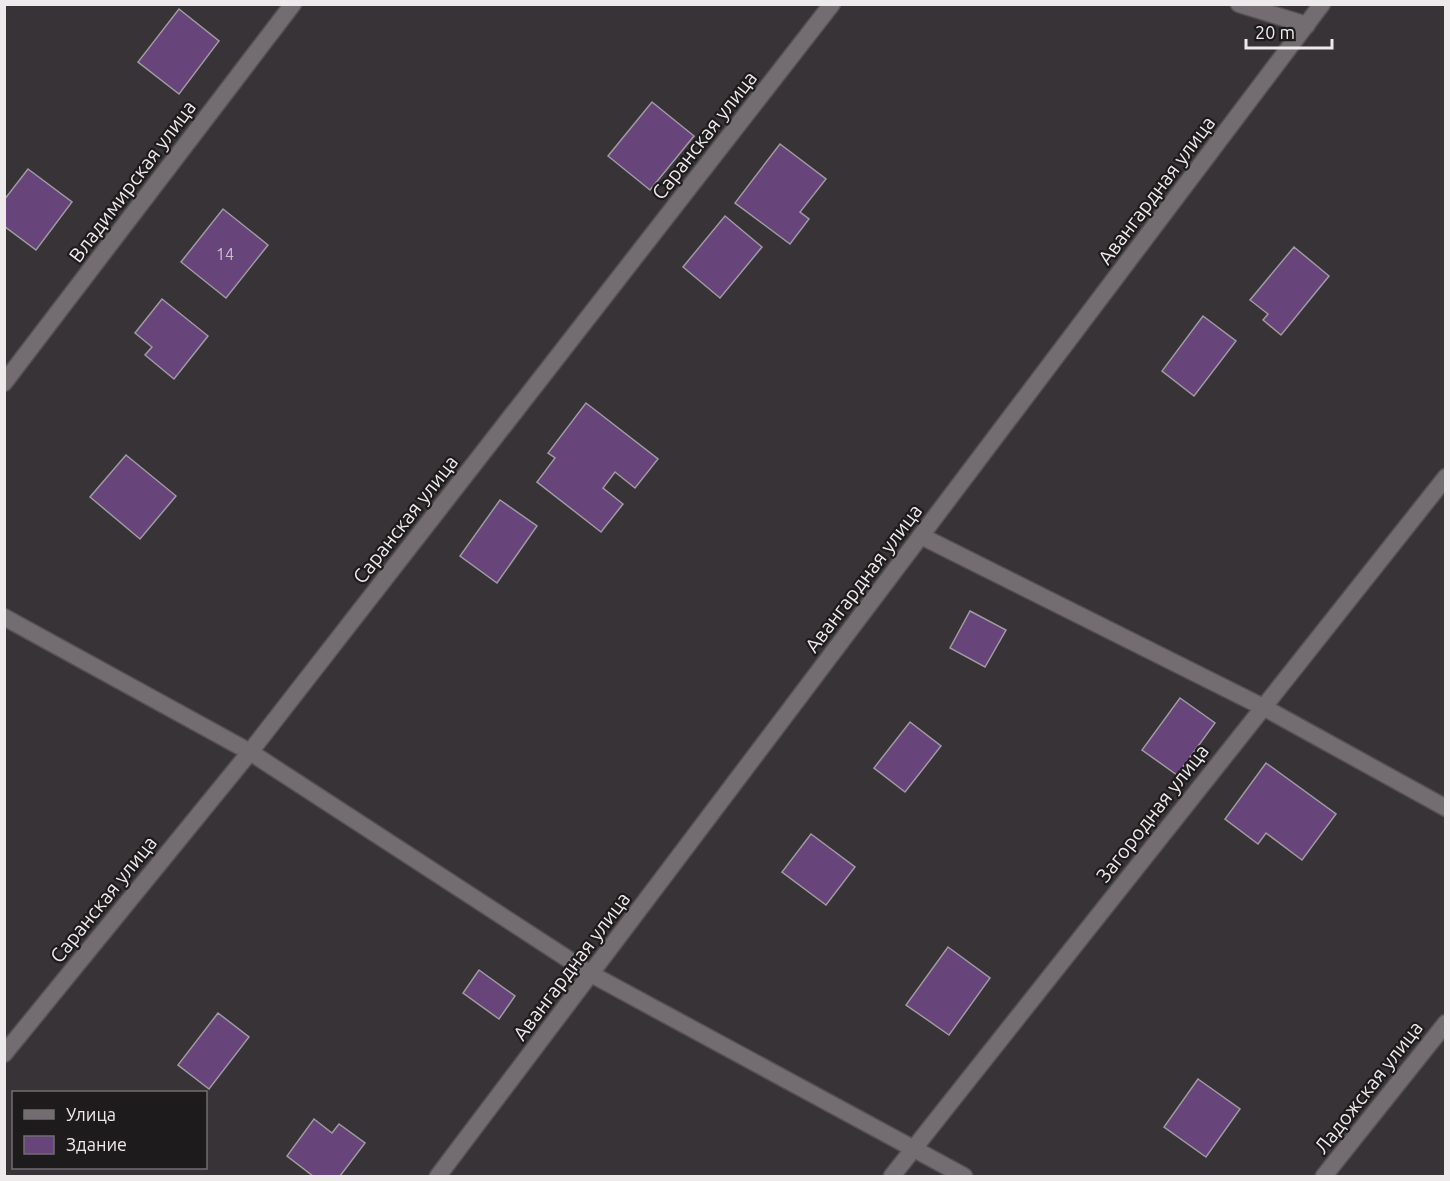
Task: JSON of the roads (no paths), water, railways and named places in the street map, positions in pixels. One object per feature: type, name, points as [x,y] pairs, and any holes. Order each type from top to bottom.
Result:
[{"type":"street","name":"Владимирская улица","points":[[4,382],[293,4]]},
{"type":"street","name":"Саранская улица","points":[[4,1054],[250,752],[832,4]]},
{"type":"street","points":[[1239,4],[1307,25]]},
{"type":"street","name":"Авангардная улица","points":[[438,1176],[1322,4]]},
{"type":"street","name":"Загородная улица","points":[[892,1176],[1446,477]]},
{"type":"street","points":[[921,536],[1263,707],[1446,807]]},
{"type":"street","points":[[4,617],[250,752],[591,974],[964,1176]]},
{"type":"street","name":"Ладожская улица","points":[[1324,1176],[1446,1023]]}]
